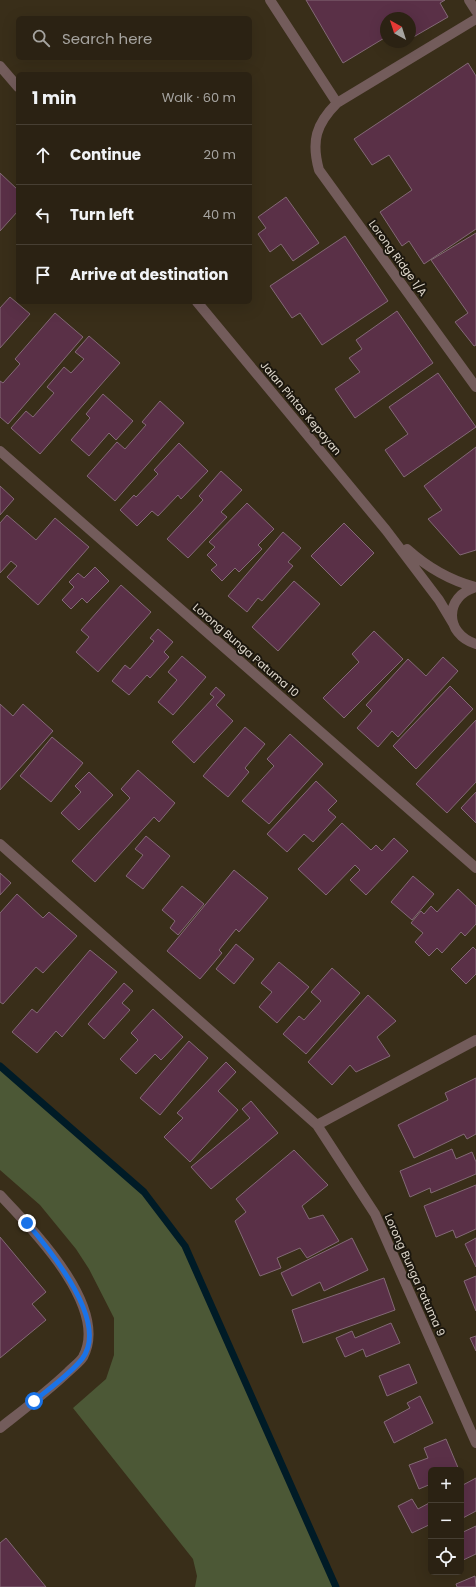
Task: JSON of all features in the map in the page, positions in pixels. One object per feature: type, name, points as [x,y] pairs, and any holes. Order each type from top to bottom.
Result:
[{"type":"street","points":[[270,0],[337,103],[476,19]]},
{"type":"street","points":[[469,0],[476,11]]},
{"type":"street","points":[[0,66],[16,85]]},
{"type":"street","name":"Lorong Ridge 1/A","points":[[337,103],[326,114],[316,138],[315,154],[319,170],[476,387]]},
{"type":"street","name":"Jalan Pintas Kepayan","points":[[200,304],[386,530],[436,595],[457,632],[474,644]]},
{"type":"street","name":"Lorong Bunga Patuma 10","points":[[0,451],[476,868]]},
{"type":"street","name":"Jalan Pintas Kepayan","points":[[386,530],[412,554],[434,570],[450,579],[476,587]]},
{"type":"street","points":[[454,625],[452,611],[454,604],[463,593],[476,587]]},
{"type":"street","name":"Lorong Bunga Patuma 9","points":[[0,844],[317,1125],[375,1214],[476,1443]]},
{"type":"street","points":[[317,1125],[476,1040]]},
{"type":"street","points":[[0,1195],[42,1241],[70,1280],[88,1319],[90,1338],[83,1358],[0,1428]]},
{"type":"green space","points":[[0,1066],[144,1192],[185,1246],[336,1587],[195,1587],[197,1576],[193,1559],[73,1408],[106,1379],[114,1355],[114,1318],[89,1269],[76,1249],[40,1205],[0,1170]]},
{"type":"building","points":[[306,0],[445,0],[440,3],[448,17],[416,36],[416,12],[380,12],[380,41],[343,63]]},
{"type":"building","points":[[468,63],[476,76],[476,229],[424,264],[409,241],[402,246],[380,212],[412,190],[389,155],[372,165],[354,139]]},
{"type":"building","points":[[0,173],[16,188],[16,213],[0,231]]},
{"type":"building","points":[[286,197],[319,243],[293,261],[281,244],[270,252],[258,234],[266,228],[258,217]]},
{"type":"building","points":[[476,233],[476,345],[474,346],[455,322],[468,313],[431,260]]},
{"type":"building","points":[[345,236],[388,301],[322,345],[300,313],[292,318],[270,286]]},
{"type":"building","points":[[10,297],[16,302],[16,304],[18,304],[30,314],[0,348],[0,308]]},
{"type":"building","points":[[397,311],[433,363],[355,418],[335,389],[360,372],[349,358],[362,349],[356,340]]},
{"type":"building","points":[[55,313],[83,337],[8,424],[0,417],[0,381],[3,383],[20,364],[15,359]]},
{"type":"building","points":[[89,336],[120,363],[40,454],[11,428],[26,411],[33,417],[54,393],[47,387],[64,367],[71,373],[84,359],[75,352]]},
{"type":"building","points":[[438,373],[476,427],[404,477],[385,450],[408,434],[389,407]]},
{"type":"building","points":[[103,394],[133,421],[116,440],[109,433],[89,456],[71,440],[90,418],[86,414]]},
{"type":"building","points":[[160,401],[184,423],[115,501],[87,476],[117,442],[125,449],[146,425],[142,422]]},
{"type":"building","points":[[179,443],[208,471],[181,499],[178,495],[158,516],[152,511],[137,526],[120,510],[134,495],[136,497],[158,474],[154,470]]},
{"type":"building","points":[[476,447],[476,550],[460,555],[428,519],[442,510],[424,486]]},
{"type":"building","points":[[221,471],[242,490],[221,512],[227,517],[188,558],[167,539],[203,500],[199,496]]},
{"type":"building","points":[[0,486],[14,499],[0,515]]},
{"type":"building","points":[[247,503],[274,529],[258,545],[262,549],[239,572],[235,568],[222,581],[211,570],[217,565],[207,555],[215,547],[209,542]]},
{"type":"building","points":[[7,515],[36,540],[55,518],[89,547],[38,605],[7,577],[17,566],[11,561],[0,573],[0,523]]},
{"type":"building","points":[[344,523],[374,553],[341,586],[311,556]]},
{"type":"building","points":[[283,532],[301,548],[288,562],[293,566],[262,601],[258,598],[247,612],[228,596]]},
{"type":"building","points":[[95,567],[109,581],[87,603],[82,598],[71,609],[62,600],[74,587],[69,582],[78,573],[84,578]]},
{"type":"building","points":[[294,581],[320,604],[278,651],[252,627]]},
{"type":"building","points":[[121,585],[151,612],[98,672],[76,652],[89,637],[81,630]]},
{"type":"building","points":[[158,629],[173,642],[164,652],[169,657],[150,678],[147,675],[129,695],[112,681],[125,665],[130,669],[154,641],[150,638]]},
{"type":"building","points":[[374,631],[403,659],[344,718],[323,698],[359,662],[352,654]]},
{"type":"building","points":[[182,656],[206,677],[173,715],[158,702],[177,680],[168,672]]},
{"type":"building","points":[[443,657],[458,671],[398,737],[392,731],[378,747],[357,728],[372,711],[366,705],[408,659],[426,676]]},
{"type":"building","points":[[450,686],[473,709],[416,769],[393,746]]},
{"type":"building","points":[[216,687],[225,695],[216,705],[233,721],[194,763],[172,742],[214,697],[210,694]]},
{"type":"building","points":[[0,704],[13,716],[23,704],[53,731],[0,790]]},
{"type":"building","points":[[476,720],[476,782],[447,813],[416,784]]},
{"type":"building","points":[[245,727],[265,744],[245,768],[249,772],[228,797],[203,776]]},
{"type":"building","points":[[290,734],[323,764],[269,824],[242,801],[274,766],[267,759]]},
{"type":"building","points":[[52,737],[83,763],[51,802],[20,776]]},
{"type":"building","points":[[138,770],[175,803],[159,822],[154,817],[95,882],[72,861],[130,798],[121,789]]},
{"type":"building","points":[[89,772],[113,795],[79,830],[61,813],[81,792],[75,786]]},
{"type":"building","points":[[316,781],[337,801],[328,810],[336,817],[313,842],[304,834],[287,852],[267,834]]},
{"type":"building","points":[[476,792],[476,823],[461,808]]},
{"type":"building","points":[[342,823],[371,850],[376,845],[382,851],[394,838],[408,851],[366,895],[350,880],[360,870],[355,865],[326,895],[298,869]]},
{"type":"building","points":[[146,836],[170,856],[143,889],[126,876],[143,855],[135,849]]},
{"type":"building","points":[[234,870],[268,898],[239,932],[236,929],[219,950],[222,953],[200,979],[167,951]]},
{"type":"building","points":[[0,873],[11,883],[0,895]]},
{"type":"building","points":[[413,876],[434,894],[412,920],[391,902]]},
{"type":"building","points":[[182,886],[204,904],[178,935],[170,928],[175,921],[162,910]]},
{"type":"building","points":[[458,889],[476,906],[476,924],[465,936],[461,932],[442,953],[437,948],[429,956],[415,942],[423,933],[411,923],[421,911],[424,914],[431,906],[437,912]]},
{"type":"building","points":[[17,894],[43,918],[49,912],[77,936],[43,973],[36,967],[3,1004],[0,1002],[0,913]]},
{"type":"building","points":[[236,944],[254,959],[234,984],[216,969]]},
{"type":"building","points":[[473,947],[476,950],[476,974],[466,984],[451,969]]},
{"type":"building","points":[[90,950],[117,972],[62,1037],[56,1031],[37,1053],[12,1032],[32,1009],[37,1013]]},
{"type":"building","points":[[279,962],[309,987],[277,1023],[259,1007],[272,992],[261,983]]},
{"type":"building","points":[[332,968],[360,993],[306,1054],[283,1034],[299,1016],[304,1020],[321,1001],[311,992]]},
{"type":"building","points":[[124,983],[133,991],[122,1003],[130,1010],[104,1039],[88,1024]]},
{"type":"building","points":[[368,995],[396,1021],[377,1037],[390,1056],[356,1072],[350,1065],[332,1085],[308,1062]]},
{"type":"building","points":[[153,1009],[183,1037],[161,1060],[155,1054],[136,1074],[120,1059],[138,1040],[131,1033]]},
{"type":"building","points":[[189,1041],[208,1058],[160,1115],[140,1098]]},
{"type":"building","points":[[226,1062],[236,1072],[218,1091],[238,1110],[190,1162],[164,1137],[183,1118],[177,1113]]},
{"type":"building","points":[[476,1078],[476,1134],[467,1139],[464,1134],[414,1158],[398,1125],[448,1100],[445,1093]]},
{"type":"building","points":[[251,1101],[278,1133],[211,1189],[191,1167],[250,1118],[242,1109]]},
{"type":"building","points":[[452,1149],[456,1159],[472,1152],[476,1162],[476,1174],[431,1193],[430,1188],[410,1197],[400,1171]]},
{"type":"building","points":[[294,1150],[328,1185],[302,1206],[309,1219],[323,1215],[339,1241],[307,1258],[300,1248],[277,1258],[281,1268],[260,1276],[235,1221],[246,1212],[236,1199]]},
{"type":"building","points":[[476,1185],[476,1229],[456,1238],[453,1230],[436,1237],[424,1206]]},
{"type":"building","points":[[0,1237],[46,1292],[32,1304],[46,1320],[0,1358]]},
{"type":"building","points":[[352,1238],[368,1270],[324,1291],[320,1282],[292,1296],[281,1273]]},
{"type":"building","points":[[476,1238],[476,1267],[465,1244]]},
{"type":"building","points":[[476,1276],[476,1311],[464,1281]]},
{"type":"building","points":[[384,1278],[395,1310],[303,1343],[292,1310]]},
{"type":"building","points":[[391,1323],[400,1343],[366,1357],[363,1349],[345,1357],[336,1338],[352,1331],[355,1338]]},
{"type":"building","points":[[476,1336],[476,1351],[470,1338]]},
{"type":"building","points":[[409,1364],[417,1383],[387,1396],[379,1376]]},
{"type":"building","points":[[420,1396],[433,1423],[394,1443],[384,1422],[410,1408],[407,1403]]},
{"type":"building","points":[[446,1439],[458,1467],[428,1467],[428,1485],[419,1489],[409,1465],[428,1458],[424,1448]]},
{"type":"building","points":[[476,1478],[476,1511],[464,1517],[464,1503],[464,1484]]},
{"type":"building","points":[[412,1499],[418,1509],[428,1504],[428,1525],[412,1533],[398,1506]]},
{"type":"building","points":[[476,1526],[476,1554],[464,1560],[464,1539],[464,1532]]},
{"type":"building","points":[[6,1538],[46,1587],[0,1587],[0,1543]]},
{"type":"building","points":[[475,1576],[476,1587],[457,1587],[456,1584]]},
{"type":"waterway","points":[[0,1066],[144,1192],[185,1246],[336,1587]]},
{"type":"route","points":[[27,1223],[70,1280],[88,1319],[90,1338],[83,1358],[34,1401]]}]
